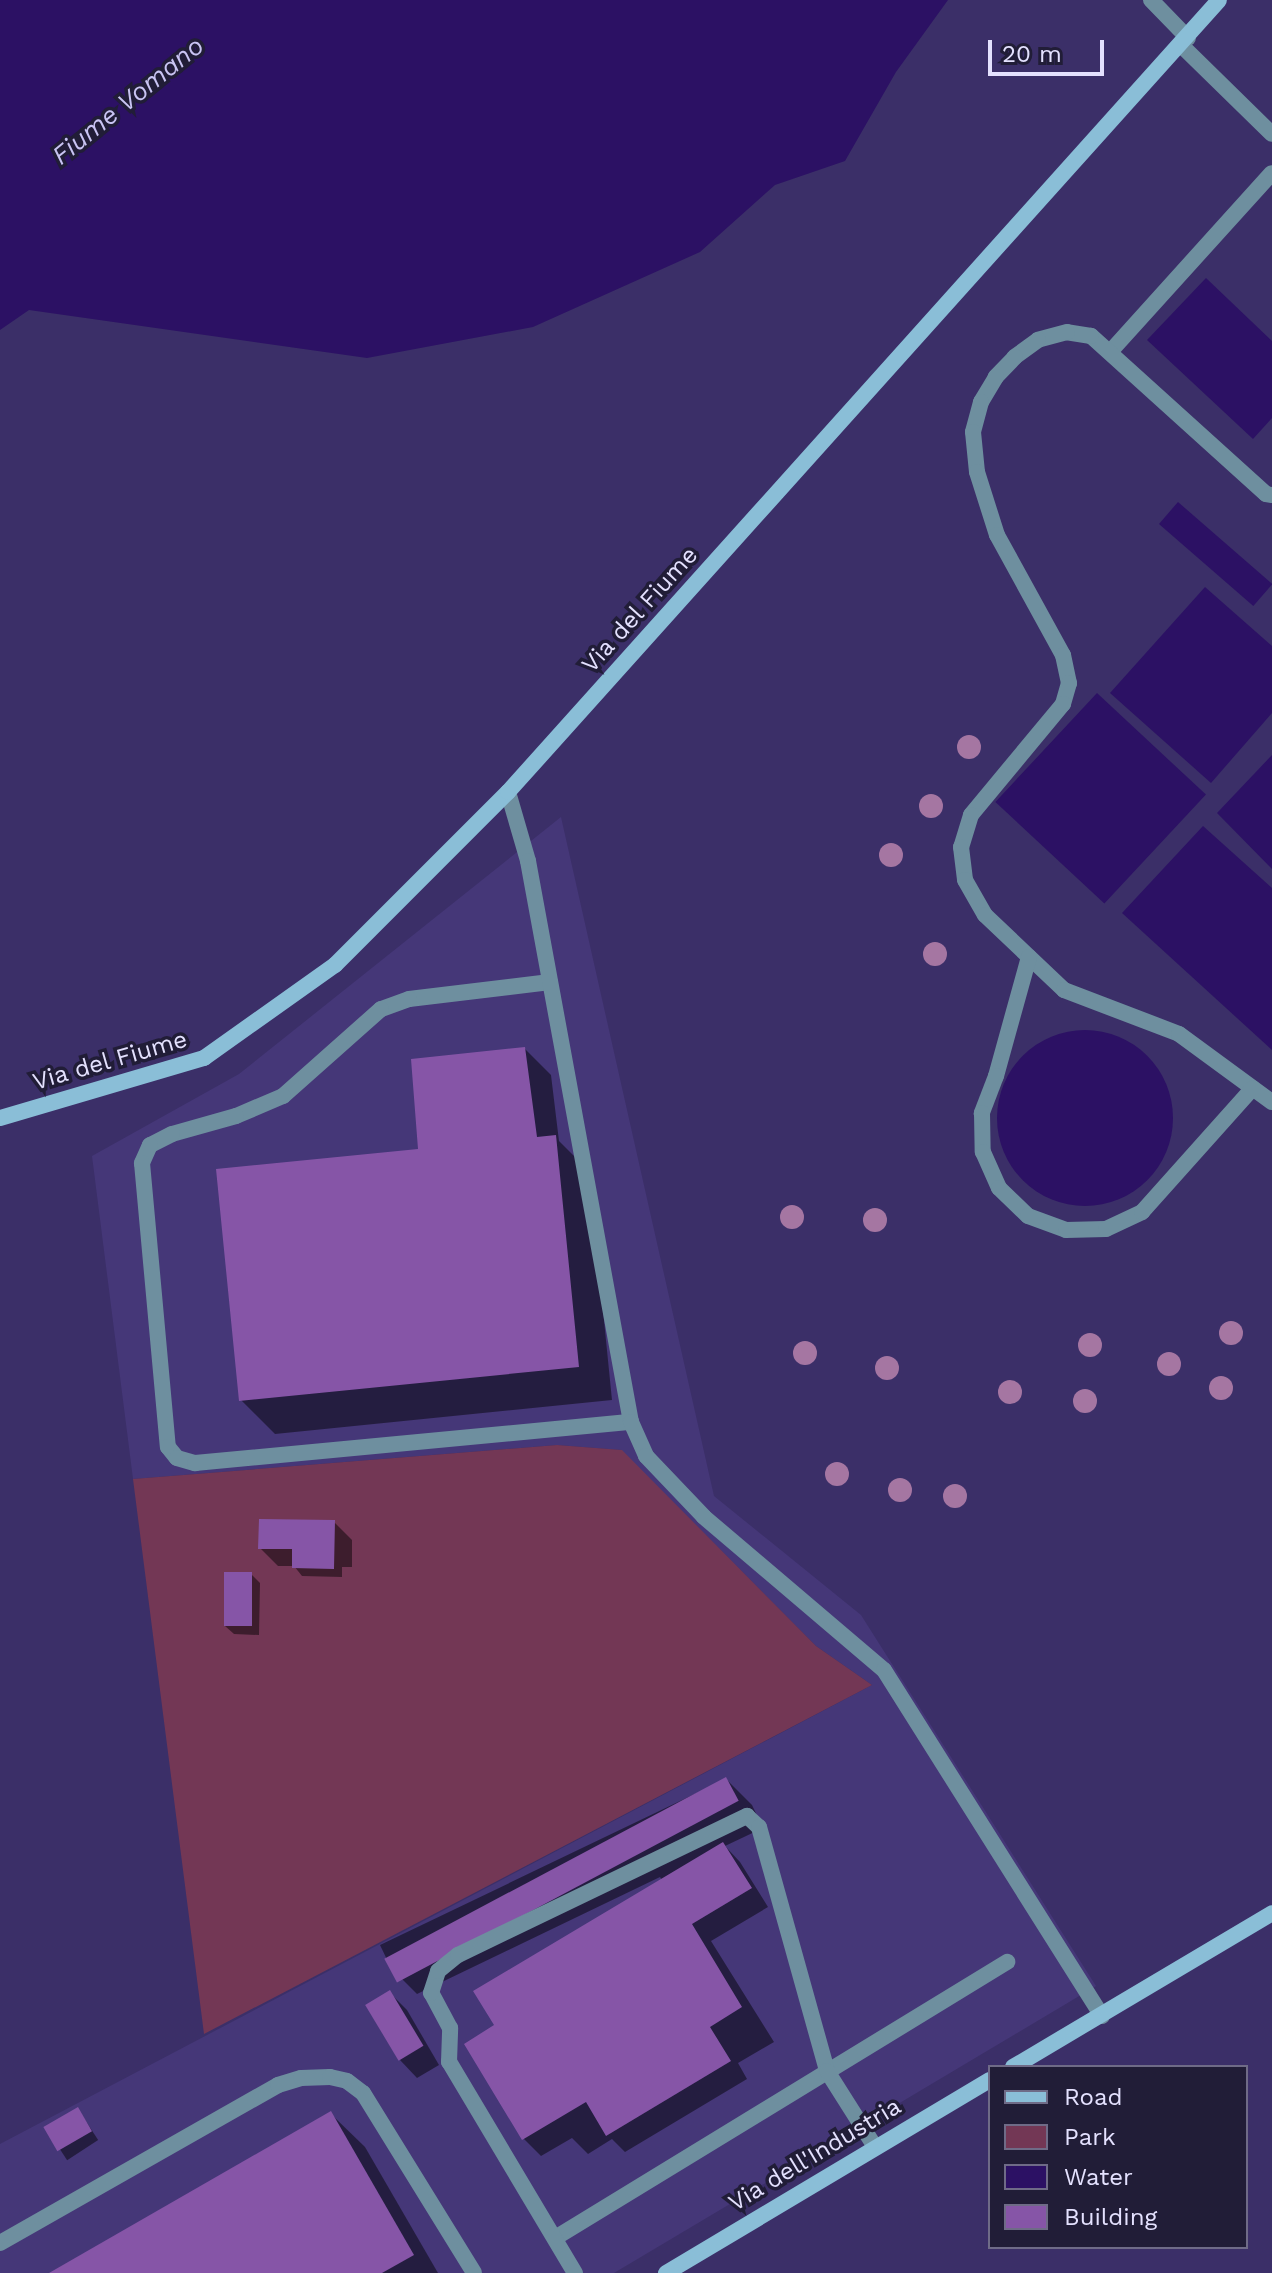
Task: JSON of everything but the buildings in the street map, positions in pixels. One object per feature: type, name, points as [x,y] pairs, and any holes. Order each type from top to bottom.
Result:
[{"type":"street","points":[[1151,0],[1184,42],[1272,134]]},
{"type":"street","name":"Via del Fiume","points":[[0,1118],[204,1058],[335,965],[508,792],[1219,0]]},
{"type":"street","points":[[1110,352],[1270,179]]},
{"type":"street","points":[[1272,495],[1266,494],[1091,336],[1067,332],[1038,340],[1015,357],[996,377],[981,402],[973,432],[977,472],[997,535],[1063,655],[1069,683],[1063,704],[971,815],[961,847],[965,880],[985,915],[1064,990],[1179,1034],[1272,1102]]},
{"type":"street","points":[[508,792],[528,861],[631,1422],[646,1456],[704,1517],[884,1670],[1102,2016]]},
{"type":"street","points":[[1029,957],[996,1076],[982,1113],[983,1152],[999,1188],[1028,1216],[1066,1230],[1079,1230],[1106,1229],[1142,1212],[1253,1088]]},
{"type":"street","points":[[550,982],[409,999],[381,1009],[283,1096],[236,1116],[172,1134],[150,1145],[142,1163],[168,1447],[177,1458],[195,1463],[631,1422]]},
{"type":"street","points":[[575,2273],[449,2062],[450,2028],[431,1993],[438,1971],[458,1955],[747,1816],[759,1827],[827,2071],[875,2147]]},
{"type":"street","points":[[1016,2065],[1272,1913]]},
{"type":"street","points":[[555,2238],[1007,1962]]},
{"type":"street","points":[[0,2243],[278,2085],[301,2078],[330,2077],[347,2081],[363,2093],[472,2272]]},
{"type":"street","name":"Via dell'Industria","points":[[666,2273],[988,2081]]},
{"type":"shaded area","points":[[561,817],[714,1496],[861,1615],[1096,1986],[614,2273],[0,2273],[0,2144],[872,1685],[816,1646],[621,1450],[557,1445],[133,1479],[92,1156],[239,1074]]},
{"type":"green space","points":[[557,1445],[622,1450],[816,1646],[872,1685],[204,2034],[133,1479]]},
{"type":"water","name":"Fiume Vomano","points":[[0,0],[948,0],[896,72],[845,161],[775,185],[700,252],[533,327],[367,358],[29,310],[0,330]]},
{"type":"water","points":[[1206,278],[1272,341],[1272,418],[1253,439],[1147,340]]},
{"type":"water","points":[[1178,502],[1272,584],[1253,606],[1159,524]]},
{"type":"water","points":[[1205,587],[1272,646],[1272,713],[1211,783],[1110,693]]},
{"type":"water","points":[[1097,693],[1206,795],[1104,904],[995,802]]},
{"type":"water","points":[[1272,755],[1272,869],[1217,813]]},
{"type":"water","points":[[1203,826],[1272,888],[1272,1050],[1122,913]]},
{"type":"water","points":[[1085,1030],[1119,1036],[1147,1056],[1167,1084],[1173,1118],[1167,1152],[1147,1180],[1119,1200],[1085,1206],[1051,1200],[1023,1180],[1003,1152],[997,1118],[1003,1084],[1023,1056],[1051,1036]]}]
